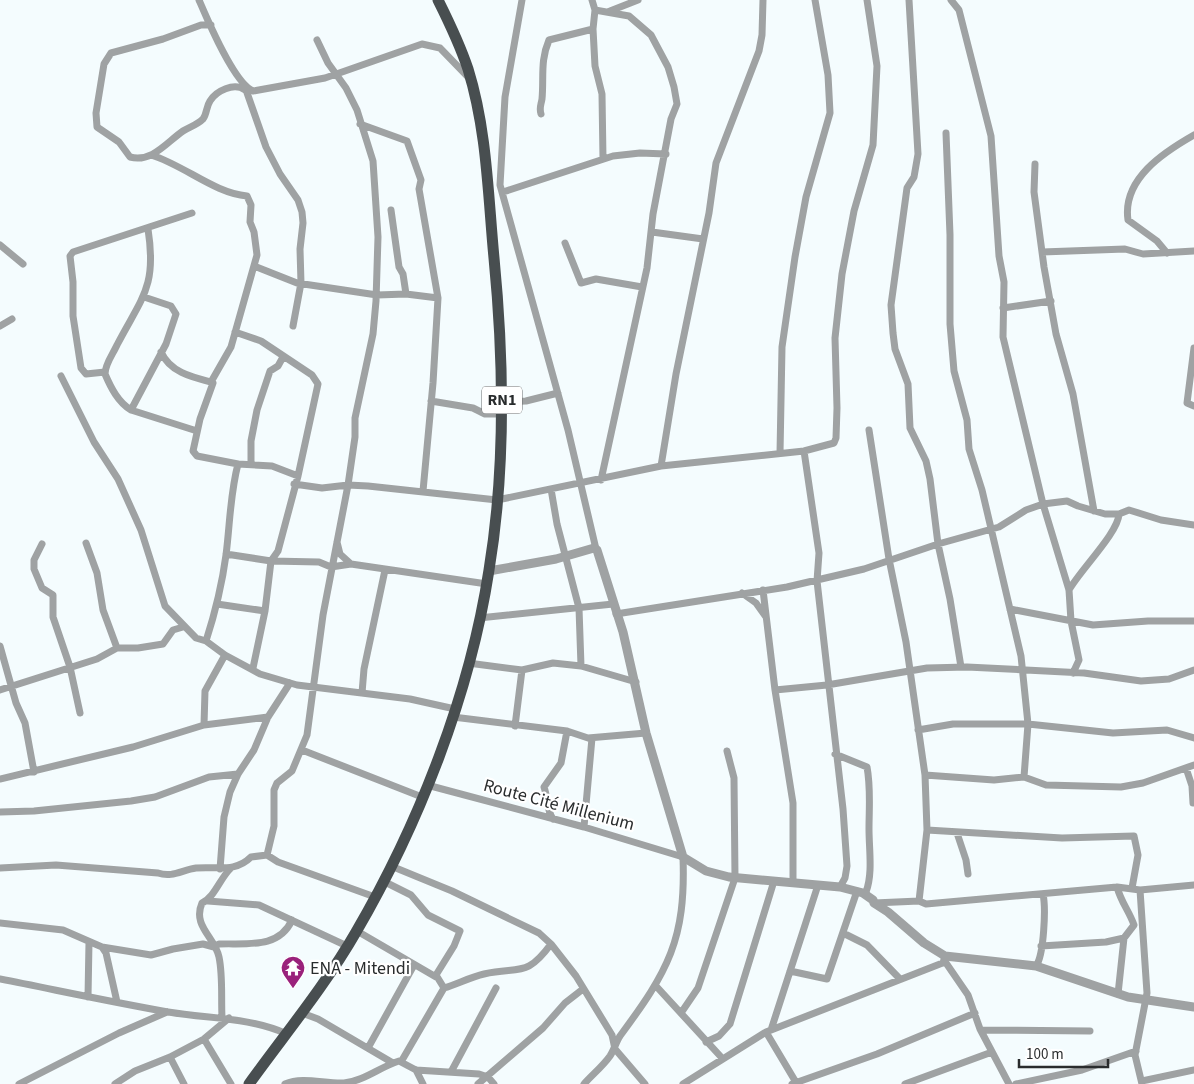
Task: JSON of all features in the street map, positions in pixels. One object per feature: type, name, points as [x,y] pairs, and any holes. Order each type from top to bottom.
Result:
[{"type":"highway","name":"RN1","points":[[249,1084],[287,1034],[357,931],[391,866],[422,797],[454,713],[487,584],[497,500],[502,408],[497,187],[484,146],[470,80],[438,0]]},
{"type":"street","points":[[199,0],[232,68],[245,88],[266,147],[300,205],[303,223],[300,249],[301,283],[293,326]]},
{"type":"street","points":[[522,0],[504,97],[497,187],[558,393],[596,549],[614,604],[636,682],[646,733],[683,857],[684,901],[679,929],[668,963],[656,986],[606,1061],[584,1084]]},
{"type":"street","points":[[592,0],[595,10],[593,29],[595,66],[602,94],[603,159]]},
{"type":"street","points":[[609,11],[638,0]]},
{"type":"street","points":[[661,466],[676,374],[704,239],[719,150],[743,95],[761,42],[763,0]]},
{"type":"street","points":[[780,453],[782,347],[795,257],[806,197],[830,113],[828,75],[815,0]]},
{"type":"street","points":[[294,484],[322,488],[348,485],[423,491],[497,500],[601,480],[661,466],[804,450],[834,443],[836,438],[835,338],[842,274],[854,211],[874,145],[877,66],[867,0]]},
{"type":"street","points":[[909,0],[918,154],[914,178],[907,188],[891,305],[892,333],[895,349],[908,384],[910,428],[926,461],[930,479],[938,544],[950,599],[961,667]]},
{"type":"street","points":[[951,0],[959,10],[991,136],[999,256],[1004,282],[1004,343],[1043,504],[1069,590],[1071,621],[1079,660],[1073,673]]},
{"type":"street","points":[[595,10],[630,16],[651,35],[668,67],[677,104],[671,119],[642,287],[601,480]]},
{"type":"street","points":[[211,25],[201,25],[138,47],[113,51],[105,60],[96,113],[97,127],[119,142],[130,157],[151,155],[166,159],[214,187],[238,196],[247,196],[251,205],[250,222],[257,249],[254,266],[226,357],[211,382],[213,383],[193,449],[194,454],[238,464],[281,468],[298,476]]},
{"type":"street","points":[[541,114],[541,66],[549,40],[593,29]]},
{"type":"street","points":[[267,855],[274,826],[274,790],[277,783],[292,771],[302,750],[308,727],[331,567],[348,485],[354,444],[355,418],[373,334],[377,295],[378,237],[374,168],[349,94],[335,75],[317,40]]},
{"type":"street","points":[[151,155],[203,119],[208,103],[222,89],[238,86],[257,91],[335,75],[401,49],[422,44],[440,48],[470,80]]},
{"type":"street","points":[[360,124],[383,134],[405,139],[410,144],[421,180],[420,189],[438,298],[423,491]]},
{"type":"street","points":[[946,133],[950,235],[950,324],[954,371],[967,420],[969,449],[1020,648],[1028,724],[1024,777]]},
{"type":"street","points":[[1167,253],[1157,241],[1128,220],[1130,198],[1137,181],[1152,164],[1194,134]]},
{"type":"street","points":[[165,146],[166,159]]},
{"type":"street","points":[[497,187],[603,159],[640,153],[666,154]]},
{"type":"street","points":[[1035,164],[1034,192],[1042,252],[1056,334],[1073,394],[1094,511]]},
{"type":"street","points":[[391,210],[399,267],[403,274],[406,294]]},
{"type":"street","points":[[105,372],[86,374],[82,368],[80,345],[73,316],[73,282],[70,256],[73,252],[148,229],[192,213]]},
{"type":"street","points":[[148,229],[152,267],[144,297],[105,372],[112,389],[123,405],[131,410],[197,431]]},
{"type":"street","points":[[652,232],[704,239]]},
{"type":"street","points":[[565,243],[581,282],[601,280],[642,287]]},
{"type":"street","points":[[0,245],[23,264]]},
{"type":"street","points":[[1042,252],[1125,249],[1143,254],[1194,251]]},
{"type":"street","points":[[254,266],[301,283],[377,295],[406,294],[438,298]]},
{"type":"street","points":[[131,410],[173,326],[176,312],[171,306],[144,297]]},
{"type":"street","points":[[1003,308],[1051,301]]},
{"type":"street","points":[[0,326],[12,319]]},
{"type":"street","points":[[235,332],[261,341],[312,375],[318,384],[298,476],[294,484],[278,551],[271,560],[265,611],[253,668]]},
{"type":"street","points":[[1194,348],[1187,403],[1194,406]]},
{"type":"street","points":[[161,352],[164,360],[178,370],[211,382]]},
{"type":"street","points":[[251,464],[251,440],[257,410],[270,371],[278,366],[283,357]]},
{"type":"street","points":[[61,376],[94,442],[118,479],[141,530],[162,599],[183,627],[196,638],[206,641],[225,655],[253,668],[260,674],[313,688],[410,699],[454,713],[515,726],[567,731],[592,738],[646,733]]},
{"type":"street","points":[[431,401],[473,408],[484,414],[558,393]]},
{"type":"street","points":[[869,430],[889,559],[910,672],[925,776],[927,830],[919,901]]},
{"type":"street","points":[[804,450],[819,553],[817,581],[835,754],[841,786],[846,866],[845,878],[840,887]]},
{"type":"street","points":[[206,641],[218,604],[226,554],[232,489],[238,464]]},
{"type":"street","points":[[551,489],[557,524],[578,608],[581,666]]},
{"type":"street","points":[[616,614],[817,581],[864,569],[889,559],[990,530],[1006,523],[1026,510],[1043,504],[1067,501],[1094,511],[1119,514],[1128,510],[1194,525]]},
{"type":"street","points":[[1069,590],[1077,575],[1116,529],[1119,514]]},
{"type":"street","points":[[336,537],[340,554],[351,564]]},
{"type":"street","points":[[86,543],[97,573],[103,610],[118,648]]},
{"type":"street","points":[[42,544],[34,560],[34,569],[42,588],[53,595],[53,617],[70,668],[80,712]]},
{"type":"street","points":[[489,570],[596,549]]},
{"type":"street","points":[[226,554],[271,560],[320,562],[331,567],[351,564],[487,584]]},
{"type":"street","points":[[362,693],[366,660],[386,570]]},
{"type":"street","points":[[762,590],[775,690],[793,803],[794,883]]},
{"type":"street","points":[[742,593],[756,603],[767,618]]},
{"type":"street","points":[[218,604],[265,611]]},
{"type":"street","points":[[479,618],[614,604]]},
{"type":"street","points":[[1010,609],[1093,626],[1148,621],[1194,621]]},
{"type":"street","points":[[0,690],[97,659],[118,648],[138,648],[163,644],[173,630],[183,627]]},
{"type":"street","points":[[0,646],[16,703],[25,723],[34,772]]},
{"type":"street","points":[[204,725],[205,691],[225,655]]},
{"type":"street","points":[[468,663],[522,670],[554,663],[581,666],[636,682]]},
{"type":"street","points":[[775,690],[827,685],[926,668],[961,667],[1073,673],[1141,682],[1170,679],[1194,670]]},
{"type":"street","points":[[515,726],[522,670]]},
{"type":"street","points":[[220,869],[225,811],[238,774],[254,750],[268,716],[290,683]]},
{"type":"street","points":[[0,779],[34,772],[204,725],[268,716]]},
{"type":"street","points":[[918,730],[953,724],[1028,724],[1113,733],[1168,730],[1194,738]]},
{"type":"street","points":[[552,818],[548,809],[548,799],[544,787],[561,763],[567,731]]},
{"type":"street","points":[[584,827],[592,738]]},
{"type":"street","points":[[302,750],[422,797]]},
{"type":"street","points":[[681,1013],[698,988],[734,878],[734,778],[727,751]]},
{"type":"street","points":[[683,857],[706,871],[734,878],[840,887],[866,892],[869,871],[870,797],[867,767],[835,754]]},
{"type":"street","points":[[925,776],[994,780],[1024,777],[1046,785],[1121,787],[1143,783],[1190,767],[1192,803]]},
{"type":"street","points":[[0,812],[131,801],[155,796],[209,778],[238,774]]},
{"type":"street","name":"Route Cité Millenium","points":[[426,785],[552,818],[683,857]]},
{"type":"street","points":[[927,830],[1095,839],[1134,836],[1138,856],[1132,888]]},
{"type":"street","points":[[957,833],[966,860],[968,874]]},
{"type":"street","points":[[0,868],[56,865],[143,872],[165,876],[196,868],[231,868],[244,864],[251,857],[267,855],[278,862],[375,897]]},
{"type":"street","points":[[391,866],[452,891],[539,933],[551,944],[583,989],[612,1035],[614,1047],[646,1084]]},
{"type":"street","points":[[225,1018],[219,957],[204,932],[200,918],[201,905],[208,901],[220,879],[231,868]]},
{"type":"street","points":[[383,881],[411,895],[428,915],[460,931],[436,977]]},
{"type":"street","points":[[706,1042],[723,1032],[730,1024],[774,881]]},
{"type":"street","points":[[818,885],[768,1031],[795,1083],[877,1054],[975,1013]]},
{"type":"street","points":[[874,903],[919,901],[926,904],[1117,887],[1140,890],[1194,886]]},
{"type":"street","points":[[1117,887],[1121,903],[1128,908],[1134,925],[1124,938],[1118,994]]},
{"type":"street","points":[[1140,890],[1146,1001],[1136,1051],[1136,1061],[1142,1082],[1194,1070]]},
{"type":"street","points":[[860,892],[873,900],[874,903],[945,958],[961,982],[992,1052],[1009,1084]]},
{"type":"street","points":[[790,971],[826,979],[860,892]]},
{"type":"street","points":[[1036,966],[1042,955],[1041,946],[1045,921],[1043,894]]},
{"type":"street","points":[[208,901],[259,905],[347,946]]},
{"type":"street","points":[[0,923],[63,930],[102,947],[151,955],[203,944],[214,947],[220,944],[270,942],[287,931],[292,920]]},
{"type":"street","points":[[357,931],[436,977],[444,988]]},
{"type":"street","points":[[843,932],[867,945],[900,979]]},
{"type":"street","points":[[1041,946],[1106,942],[1124,938]]},
{"type":"street","points":[[88,997],[89,942]]},
{"type":"street","points":[[401,1062],[444,988],[485,974],[531,967],[538,962],[551,944]]},
{"type":"street","points":[[102,947],[106,953],[117,1002]]},
{"type":"street","points":[[945,958],[1036,966],[1118,994],[1146,1001],[1194,1007]]},
{"type":"street","points":[[683,1084],[768,1031],[940,964],[945,958]]},
{"type":"street","points":[[368,1048],[414,965]]},
{"type":"street","points":[[0,979],[168,1012],[225,1018],[269,1026],[287,1034]]},
{"type":"street","points":[[656,986],[722,1058]]},
{"type":"street","points":[[450,1072],[496,988]]},
{"type":"street","points":[[478,1084],[543,1028],[565,1003],[583,989]]},
{"type":"street","points":[[20,1084],[119,1033],[168,1012]]},
{"type":"street","points":[[302,1012],[318,1019],[393,1063]]},
{"type":"street","points":[[115,1084],[135,1070],[170,1058],[204,1039],[225,1018]]},
{"type":"street","points":[[982,1030],[1090,1030]]},
{"type":"street","points":[[204,1039],[231,1084]]},
{"type":"street","points":[[1016,1084],[1082,1070],[1136,1051]]},
{"type":"street","points":[[905,1084],[992,1052]]},
{"type":"street","points":[[170,1058],[184,1084]]},
{"type":"street","points":[[285,1084],[298,1080],[324,1084],[344,1083],[367,1076],[393,1063],[401,1062],[416,1070],[488,1076],[494,1084]]},
{"type":"street","points":[[416,1070],[423,1084]]},
{"type":"place","name":"ENA - Mitendi","points":[[293,989]]}]
